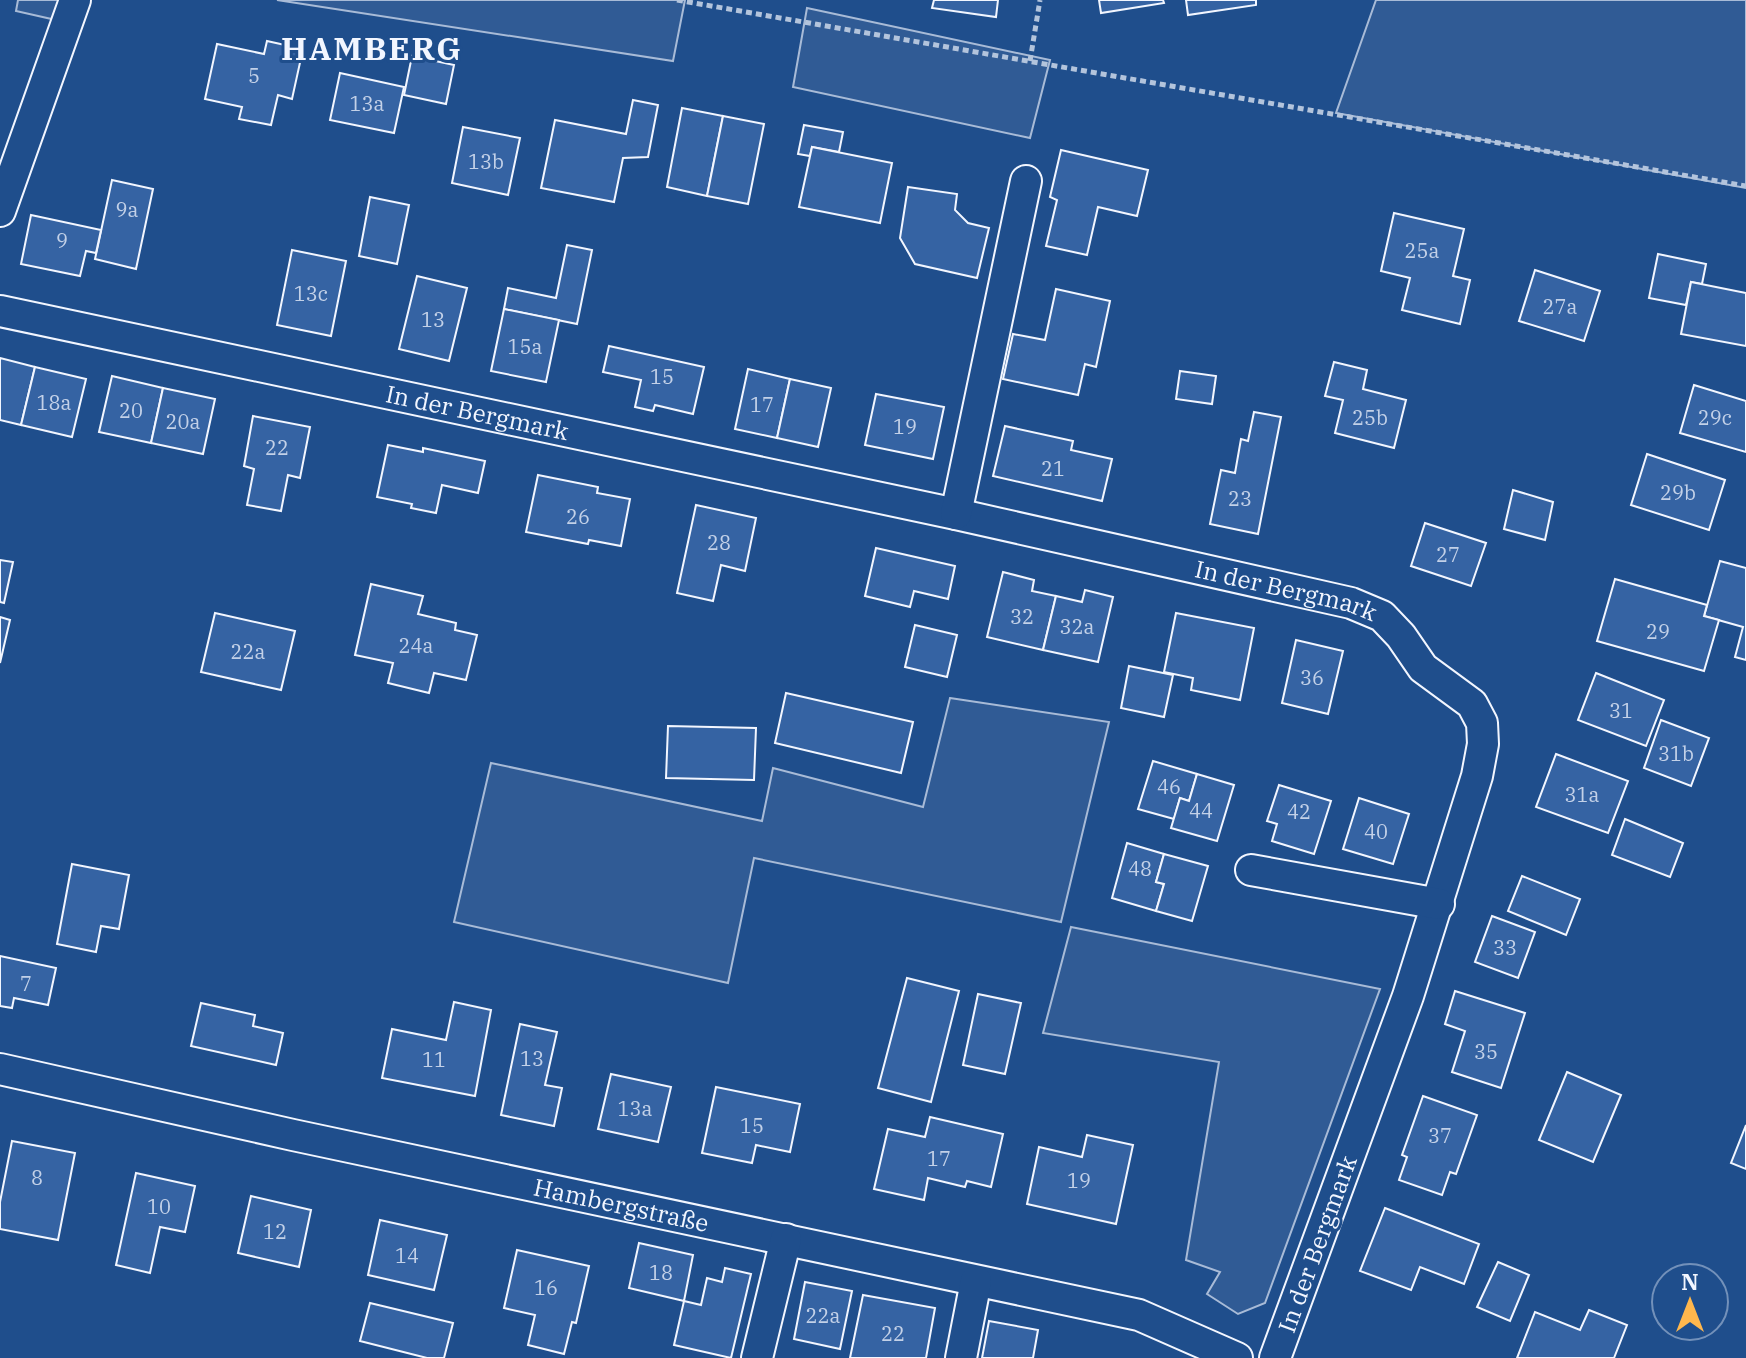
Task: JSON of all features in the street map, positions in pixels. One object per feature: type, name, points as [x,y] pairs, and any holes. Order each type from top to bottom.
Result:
[{"type":"street","points":[[0,211],[75,0]]},
{"type":"street","points":[[956,514],[1026,181]]},
{"type":"street","name":"In der Bergmark","points":[[0,311],[956,514],[1351,603],[1382,616],[1401,636],[1423,668],[1472,704],[1482,723],[1483,744],[1477,776],[1439,904],[1408,996],[1275,1358]]},
{"type":"street","points":[[1251,870],[1439,904]]},
{"type":"street","name":"Hambergstraße","points":[[0,1069],[305,1138],[1139,1315],[1237,1358]]},
{"type":"street","points":[[757,1358],[786,1239]]},
{"type":"street","points":[[961,1358],[976,1281]]},
{"type":"path","points":[[677,0],[1746,186]]},
{"type":"path","points":[[1030,61],[1040,0]]},
{"type":"shaded area","points":[[18,0],[62,0],[56,20],[16,11]]},
{"type":"shaded area","points":[[277,0],[685,0],[673,61]]},
{"type":"shaded area","points":[[1376,0],[1746,0],[1746,188],[1336,113]]},
{"type":"shaded area","points":[[807,8],[1050,60],[1030,138],[793,87]]},
{"type":"shaded area","points":[[950,698],[1109,722],[1061,922],[754,858],[728,983],[454,922],[491,763],[762,821],[773,768],[923,807]]},
{"type":"shaded area","points":[[1071,927],[1380,989],[1265,1303],[1238,1314],[1207,1294],[1220,1272],[1186,1260],[1219,1062],[1043,1033]]},
{"type":"building","points":[[934,0],[998,0],[996,17],[932,8]]},
{"type":"building","points":[[1099,0],[1163,0],[1164,3],[1101,13]]},
{"type":"building","points":[[1186,0],[1256,0],[1256,5],[1188,15]]},
{"type":"building","points":[[267,41],[303,49],[292,99],[278,95],[271,125],[239,119],[242,107],[205,99],[217,44],[264,54]]},
{"type":"building","points":[[412,56],[454,65],[446,104],[404,95]]},
{"type":"building","points":[[340,73],[404,87],[394,133],[330,120]]},
{"type":"building","points":[[633,100],[658,105],[648,157],[623,158],[614,202],[541,188],[555,120],[626,134]]},
{"type":"building","points":[[682,108],[723,116],[707,196],[667,187]]},
{"type":"building","points":[[723,116],[764,124],[748,204],[707,196]]},
{"type":"building","points":[[804,125],[843,132],[839,152],[812,147],[810,156],[798,154]]},
{"type":"building","points":[[463,127],[520,138],[508,195],[452,183]]},
{"type":"building","points":[[812,147],[892,163],[880,223],[799,207]]},
{"type":"building","points":[[1061,150],[1148,170],[1137,216],[1098,207],[1087,255],[1046,246],[1057,200],[1050,197]]},
{"type":"building","points":[[112,180],[153,189],[136,269],[95,259]]},
{"type":"building","points":[[908,187],[957,194],[955,210],[968,223],[989,228],[977,278],[915,264],[900,238]]},
{"type":"building","points":[[370,197],[409,205],[397,264],[359,256]]},
{"type":"building","points":[[1394,213],[1464,229],[1453,276],[1470,280],[1460,324],[1402,310],[1410,278],[1381,271]]},
{"type":"building","points":[[31,215],[101,230],[96,253],[86,251],[80,276],[21,264]]},
{"type":"building","points":[[567,245],[592,250],[577,324],[504,309],[508,288],[556,298]]},
{"type":"building","points":[[292,250],[346,261],[331,336],[277,325]]},
{"type":"building","points":[[1658,254],[1706,264],[1702,284],[1691,282],[1686,305],[1649,298]]},
{"type":"building","points":[[1535,270],[1600,291],[1584,341],[1519,321]]},
{"type":"building","points":[[417,276],[467,288],[449,361],[399,349]]},
{"type":"building","points":[[1691,282],[1746,293],[1746,346],[1681,334]]},
{"type":"building","points":[[1056,289],[1110,301],[1096,367],[1085,364],[1078,395],[1003,379],[1013,334],[1045,340]]},
{"type":"building","points":[[504,309],[559,320],[546,382],[491,371]]},
{"type":"building","points":[[609,346],[704,367],[693,414],[655,405],[653,411],[635,407],[641,380],[603,372]]},
{"type":"building","points":[[0,358],[35,367],[21,425],[0,420]]},
{"type":"building","points":[[1334,362],[1367,370],[1363,389],[1406,400],[1394,448],[1335,433],[1343,400],[1325,396]]},
{"type":"building","points":[[35,367],[86,379],[72,437],[21,425]]},
{"type":"building","points":[[748,369],[790,379],[777,438],[735,429]]},
{"type":"building","points":[[1180,371],[1216,376],[1212,404],[1176,399]]},
{"type":"building","points":[[112,376],[163,388],[151,443],[99,432]]},
{"type":"building","points":[[790,379],[831,388],[818,447],[777,438]]},
{"type":"building","points":[[1694,385],[1746,401],[1746,452],[1680,433]]},
{"type":"building","points":[[163,388],[215,399],[203,454],[151,443]]},
{"type":"building","points":[[876,394],[944,407],[933,459],[865,445]]},
{"type":"building","points":[[1254,412],[1281,417],[1258,534],[1210,524],[1221,470],[1235,473],[1241,439],[1248,441]]},
{"type":"building","points":[[253,416],[310,427],[300,478],[288,475],[281,511],[247,505],[254,469],[244,466]]},
{"type":"building","points":[[1005,426],[1073,441],[1071,450],[1112,459],[1102,501],[993,476]]},
{"type":"building","points":[[388,445],[423,452],[423,448],[485,461],[478,493],[442,485],[436,513],[411,508],[412,504],[377,497]]},
{"type":"building","points":[[1647,454],[1725,480],[1709,530],[1631,505]]},
{"type":"building","points":[[538,475],[598,487],[597,493],[630,499],[621,546],[589,540],[588,544],[526,532]]},
{"type":"building","points":[[1513,490],[1553,502],[1545,540],[1504,529]]},
{"type":"building","points":[[696,505],[756,518],[745,571],[721,565],[713,601],[677,593]]},
{"type":"building","points":[[1425,523],[1486,543],[1471,586],[1411,566]]},
{"type":"building","points":[[876,548],[955,566],[948,599],[914,591],[910,607],[865,596]]},
{"type":"building","points":[[0,560],[13,562],[4,603],[0,602]]},
{"type":"building","points":[[1720,561],[1746,568],[1746,660],[1735,657],[1743,627],[1704,616]]},
{"type":"building","points":[[1003,572],[1034,580],[1032,591],[1056,596],[1043,650],[987,637]]},
{"type":"building","points":[[1615,579],[1707,605],[1704,616],[1719,620],[1704,671],[1597,641]]},
{"type":"building","points":[[371,584],[423,596],[418,614],[456,623],[455,630],[477,635],[466,680],[434,673],[429,693],[388,683],[393,663],[355,655]]},
{"type":"building","points":[[1085,590],[1113,597],[1098,662],[1043,650],[1056,596],[1082,602]]},
{"type":"building","points":[[215,613],[295,631],[281,690],[201,672]]},
{"type":"building","points":[[1176,613],[1254,628],[1240,700],[1191,690],[1193,678],[1164,672]]},
{"type":"building","points":[[0,617],[10,620],[0,663]]},
{"type":"building","points":[[915,625],[957,635],[947,677],[905,667]]},
{"type":"building","points":[[1296,640],[1343,651],[1328,714],[1282,703]]},
{"type":"building","points":[[1129,666],[1173,675],[1164,717],[1121,708]]},
{"type":"building","points":[[1596,673],[1664,700],[1646,746],[1578,720]]},
{"type":"building","points":[[786,693],[913,722],[901,773],[775,743]]},
{"type":"building","points":[[1661,720],[1709,738],[1691,786],[1644,768]]},
{"type":"building","points":[[668,726],[756,728],[754,780],[666,778]]},
{"type":"building","points":[[1556,754],[1628,781],[1608,833],[1536,807]]},
{"type":"building","points":[[1153,761],[1197,774],[1189,801],[1180,798],[1174,819],[1138,809]]},
{"type":"building","points":[[1197,774],[1234,785],[1217,841],[1171,828],[1180,798],[1189,801]]},
{"type":"building","points":[[1279,785],[1331,801],[1314,854],[1272,841],[1277,824],[1267,821]]},
{"type":"building","points":[[1359,798],[1409,814],[1393,864],[1343,849]]},
{"type":"building","points":[[1625,819],[1683,843],[1670,877],[1612,855]]},
{"type":"building","points":[[1127,843],[1164,854],[1156,882],[1164,884],[1156,911],[1112,898]]},
{"type":"building","points":[[1164,854],[1208,866],[1192,921],[1156,911],[1164,884],[1156,882]]},
{"type":"building","points":[[72,864],[129,875],[119,929],[101,926],[96,952],[57,944]]},
{"type":"building","points":[[1522,876],[1580,899],[1566,935],[1508,911]]},
{"type":"building","points":[[1492,916],[1535,932],[1518,978],[1475,962]]},
{"type":"building","points":[[0,956],[56,968],[48,1005],[14,998],[12,1008],[0,1006]]},
{"type":"building","points":[[907,978],[959,991],[931,1102],[878,1088]]},
{"type":"building","points":[[1455,991],[1525,1013],[1501,1088],[1452,1072],[1465,1031],[1445,1024]]},
{"type":"building","points":[[978,994],[1021,1003],[1005,1074],[963,1065]]},
{"type":"building","points":[[454,1002],[491,1010],[475,1096],[382,1078],[392,1029],[446,1040]]},
{"type":"building","points":[[201,1003],[255,1015],[253,1026],[283,1033],[276,1065],[191,1046]]},
{"type":"building","points":[[520,1024],[557,1032],[545,1085],[562,1088],[554,1126],[501,1115]]},
{"type":"building","points":[[1567,1072],[1621,1095],[1593,1162],[1539,1140]]},
{"type":"building","points":[[611,1074],[671,1087],[658,1142],[598,1129]]},
{"type":"building","points":[[716,1087],[800,1104],[790,1152],[756,1145],[752,1163],[702,1153]]},
{"type":"building","points":[[1423,1096],[1477,1115],[1456,1174],[1450,1172],[1442,1195],[1399,1180],[1407,1157],[1402,1155]]},
{"type":"building","points":[[930,1117],[1003,1134],[991,1187],[967,1181],[965,1187],[928,1178],[924,1200],[874,1189],[888,1129],[925,1137]]},
{"type":"building","points":[[1746,1125],[1746,1169],[1731,1163]]},
{"type":"building","points":[[1087,1135],[1133,1145],[1116,1224],[1027,1204],[1039,1147],[1082,1157]]},
{"type":"building","points":[[12,1141],[75,1153],[58,1240],[0,1229],[0,1202]]},
{"type":"building","points":[[136,1173],[195,1186],[185,1232],[160,1227],[150,1273],[116,1265]]},
{"type":"building","points":[[251,1196],[311,1210],[299,1267],[238,1253]]},
{"type":"building","points":[[1385,1208],[1479,1244],[1464,1284],[1420,1267],[1411,1290],[1360,1271]]},
{"type":"building","points":[[380,1220],[447,1235],[434,1290],[368,1275]]},
{"type":"building","points":[[639,1243],[693,1255],[684,1301],[629,1288]]},
{"type":"building","points":[[517,1250],[589,1266],[576,1323],[572,1322],[564,1354],[528,1345],[535,1315],[504,1308]]},
{"type":"building","points":[[1498,1262],[1529,1275],[1510,1321],[1477,1307]]},
{"type":"building","points":[[725,1268],[751,1274],[731,1358],[674,1345],[684,1301],[701,1305],[707,1278],[722,1282]]},
{"type":"building","points":[[805,1282],[852,1291],[840,1349],[794,1339]]},
{"type":"building","points":[[863,1295],[935,1308],[926,1358],[850,1358]]},
{"type":"building","points":[[370,1303],[453,1323],[444,1358],[427,1358],[360,1341]]},
{"type":"building","points":[[1589,1310],[1627,1325],[1614,1358],[1517,1358],[1535,1312],[1580,1330]]},
{"type":"building","points":[[989,1321],[1038,1330],[1033,1358],[982,1358]]},
{"type":"district","name":"HAMBERG","points":[[372,48]]}]
